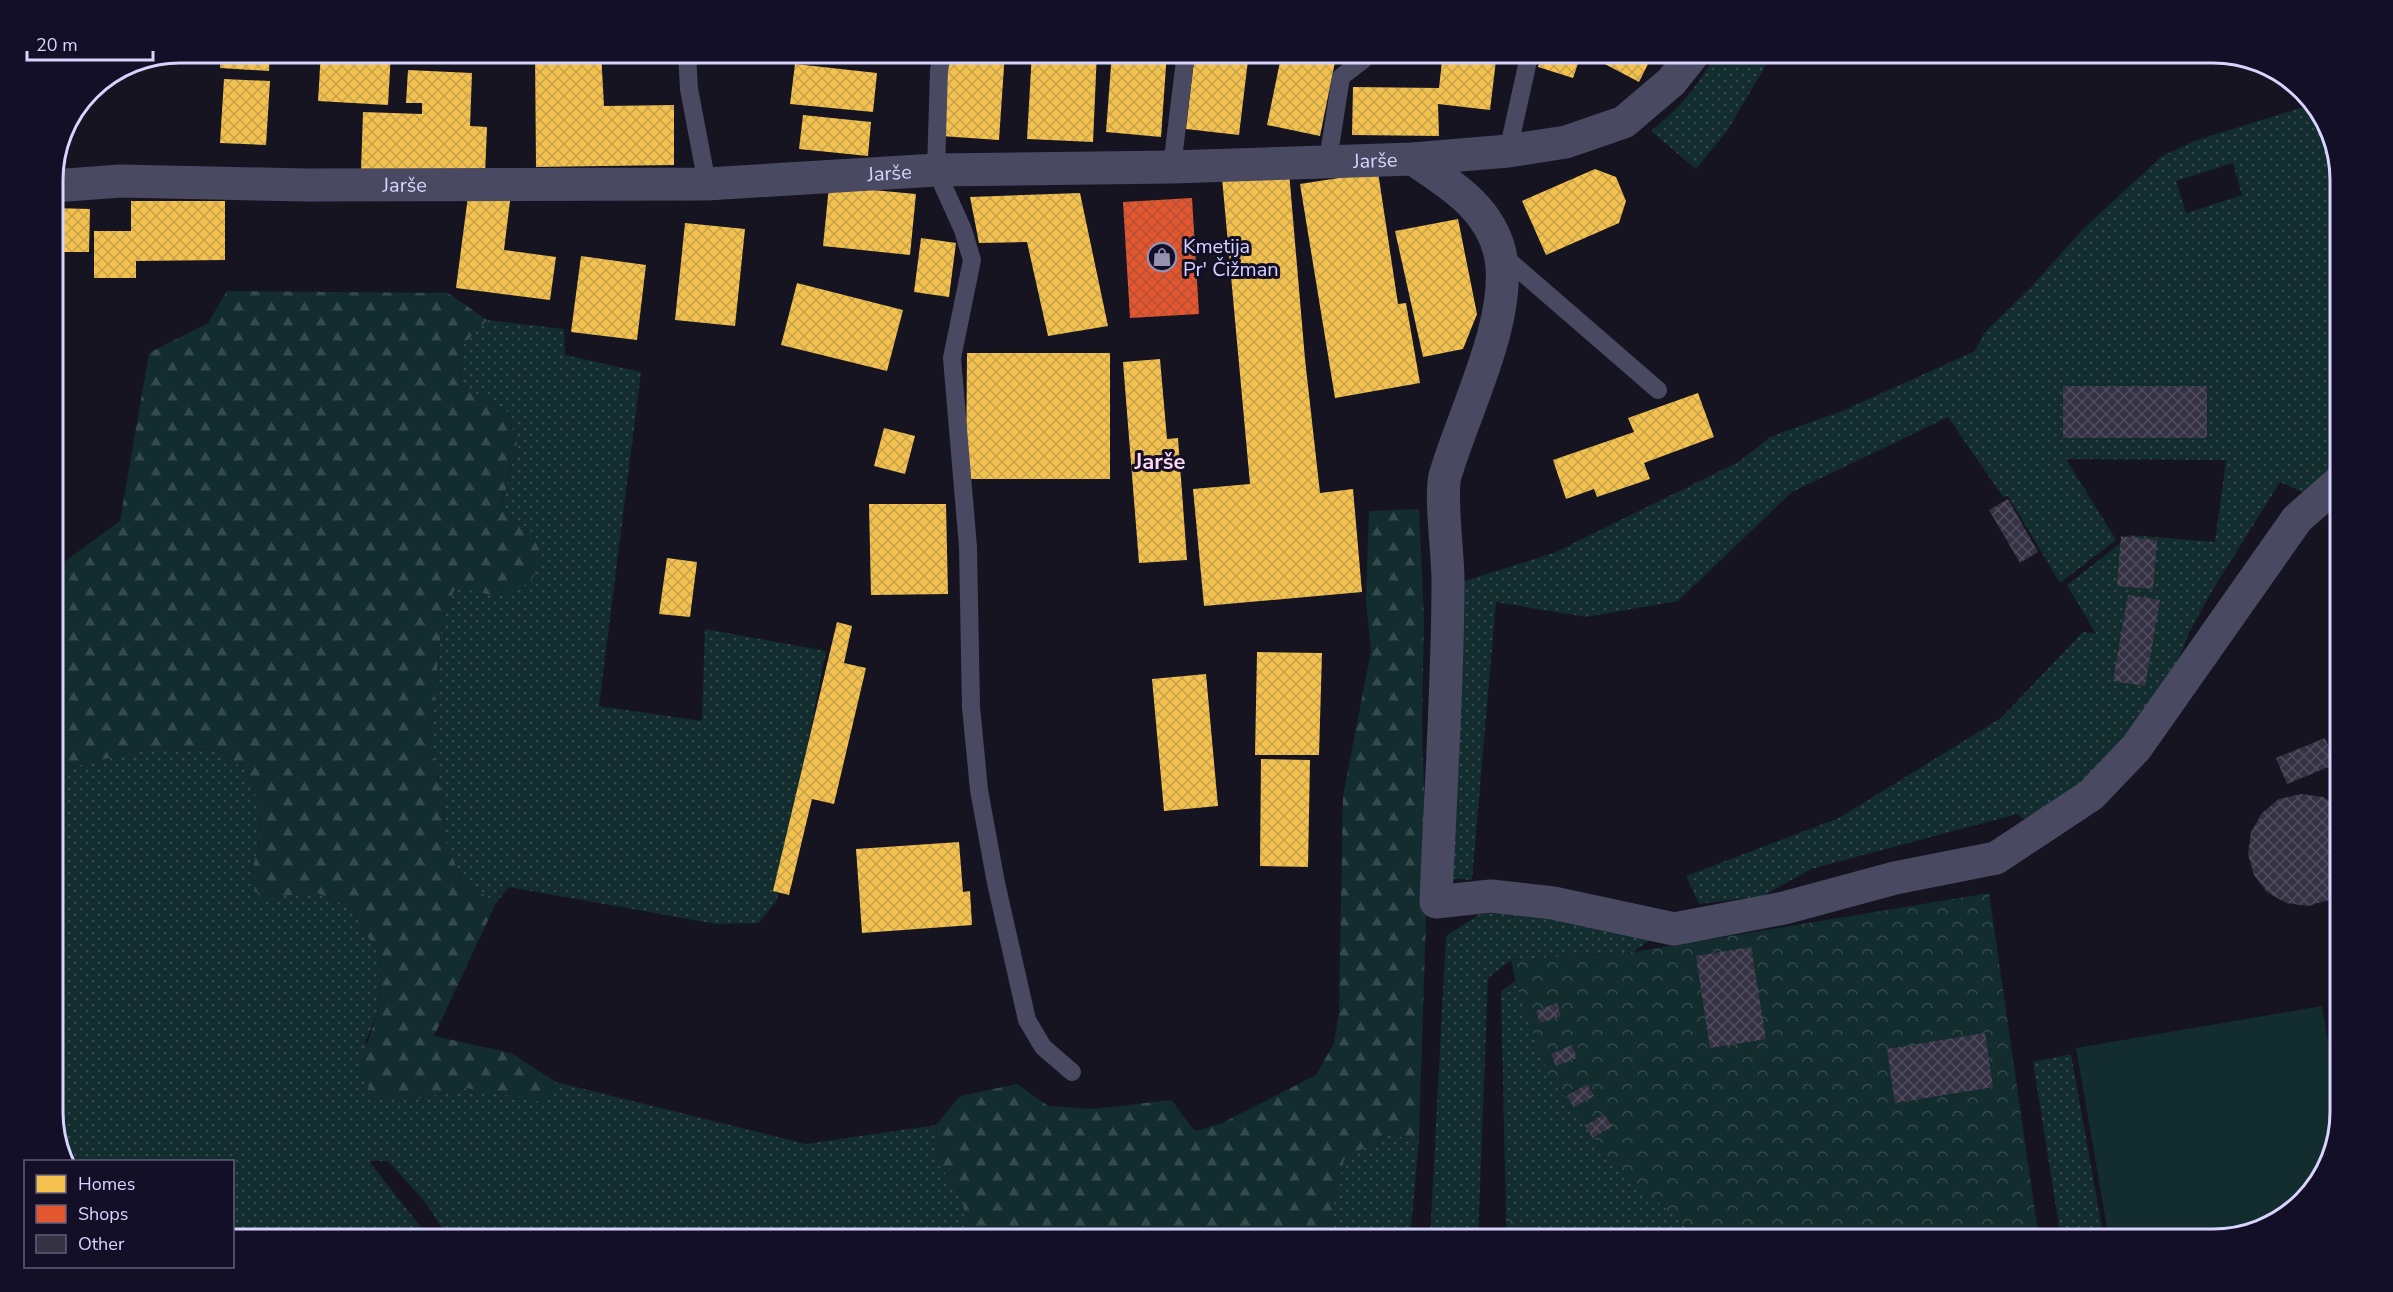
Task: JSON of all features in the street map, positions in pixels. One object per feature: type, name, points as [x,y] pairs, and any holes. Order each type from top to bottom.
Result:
[{"type":"street","name":"Jarše","points":[[63,185],[121,181],[306,184],[707,184],[936,170],[1172,167],[1328,160],[1413,159],[1508,151],[1566,142],[1624,122],[1671,82],[1686,63]]},
{"type":"street","points":[[1413,159],[1466,195],[1487,221],[1500,253],[1500,298],[1492,336],[1444,478],[1448,580],[1436,902],[1491,896],[1553,903],[1674,929],[1784,908],[1895,878],[1996,858],[2091,795],[2136,748],[2297,519],[2330,490]]},
{"type":"lane","points":[[688,63],[689,89],[707,184]]},
{"type":"lane","points":[[941,63],[936,170],[963,230],[972,260],[952,357],[968,547],[971,707],[979,790],[996,883],[1027,1020],[1043,1047],[1072,1072]]},
{"type":"lane","points":[[1172,167],[1185,63]]},
{"type":"lane","points":[[1328,160],[1341,76],[1359,63]]},
{"type":"lane","points":[[1508,151],[1528,63]]},
{"type":"lane","points":[[1500,253],[1658,390]]},
{"type":"green space","points":[[1710,63],[1767,63],[1727,131],[1696,169],[1651,131],[1688,95]]},
{"type":"green space","points":[[2304,107],[2318,128],[2324,142],[2330,172],[2330,477],[2309,495],[2280,482],[2212,591],[2189,633],[2171,679],[2101,769],[2028,822],[2017,814],[1811,869],[1763,896],[1699,904],[1686,876],[1839,818],[2001,718],[2083,632],[2096,634],[2067,585],[2131,535],[2215,542],[2226,460],[2066,459],[2116,540],[2060,583],[2008,496],[2003,497],[1948,417],[1792,492],[1678,601],[1586,617],[1496,602],[1472,880],[1445,878],[1455,584],[1556,552],[1740,461],[1770,437],[1842,411],[1975,351],[1984,333],[2032,286],[2083,229],[2162,156],[2197,140]],"holes":[[[2233,163],[2242,195],[2186,213],[2176,181]]]},
{"type":"green space","points":[[227,291],[448,293],[487,320],[464,344],[459,385],[507,411],[517,443],[501,509],[530,530],[543,559],[530,583],[496,596],[456,587],[442,618],[430,748],[443,800],[444,835],[461,879],[496,903],[434,1036],[511,1053],[556,1082],[542,1102],[466,1088],[409,1101],[374,1096],[358,1069],[379,1010],[381,959],[351,908],[313,891],[262,900],[249,880],[258,849],[261,808],[244,769],[217,750],[152,748],[71,767],[63,772],[63,563],[120,521],[149,353],[208,323]]},
{"type":"green space","points":[[487,320],[564,329],[565,355],[641,372],[599,706],[702,721],[705,629],[826,651],[777,900],[759,923],[716,924],[509,887],[496,903],[461,879],[444,835],[443,800],[430,748],[442,618],[456,587],[530,530],[501,510],[517,443],[507,411],[459,386],[464,344]]},
{"type":"green space","points":[[1419,509],[1424,619],[1422,727],[1427,884],[1419,1138],[1385,1135],[1344,1160],[1333,1208],[1334,1229],[1168,1229],[1160,1227],[1154,1229],[964,1229],[965,1218],[962,1194],[938,1164],[936,1125],[960,1096],[1017,1084],[1048,1106],[1093,1109],[1171,1100],[1195,1131],[1220,1124],[1316,1075],[1334,1043],[1339,1012],[1343,796],[1371,651],[1366,600],[1369,511]]},
{"type":"green space","points":[[152,748],[217,750],[244,769],[261,808],[258,849],[249,880],[313,891],[351,908],[381,959],[379,1010],[365,1043],[409,1101],[466,1088],[542,1101],[556,1082],[806,1144],[936,1125],[938,1164],[962,1194],[966,1218],[964,1229],[443,1229],[425,1202],[388,1161],[369,1161],[422,1229],[234,1229],[234,1160],[73,1160],[63,1120],[63,772],[71,767]]},
{"type":"green space","points":[[1989,893],[2038,1229],[1692,1229],[1686,1226],[1612,1163],[1548,1075],[1515,981],[1511,960],[1633,952]]},
{"type":"green space","points":[[1518,910],[1650,940],[1633,952],[1511,960],[1488,978],[1478,1229],[1431,1229],[1446,936],[1480,914]]},
{"type":"green space","points":[[1515,981],[1549,1075],[1686,1226],[1692,1229],[1539,1229],[1506,1217],[1501,991]]},
{"type":"green space","points":[[2322,1006],[2330,1053],[2330,1112],[2326,1143],[2318,1164],[2301,1189],[2290,1200],[2265,1217],[2244,1225],[2213,1229],[2107,1229],[2076,1048]]},
{"type":"green space","points":[[2071,1054],[2102,1229],[2059,1229],[2033,1062]]},
{"type":"green space","points":[[1385,1135],[1419,1138],[1411,1229],[1334,1229],[1333,1208],[1344,1160]]},
{"type":"green space","points":[[1506,1217],[1539,1229],[1506,1229]]},
{"type":"building: Homes","points":[[220,63],[269,63],[269,71],[220,68]]},
{"type":"building: Homes","points":[[320,63],[390,63],[388,105],[318,101]]},
{"type":"building: Homes","points":[[535,63],[602,63],[604,106],[674,105],[674,165],[536,167]]},
{"type":"building: Homes","points":[[947,63],[1004,63],[999,140],[941,136]]},
{"type":"building: Homes","points":[[1031,63],[1097,63],[1093,142],[1027,139]]},
{"type":"building: Homes","points":[[1111,63],[1166,63],[1161,137],[1106,132]]},
{"type":"building: Homes","points":[[1194,63],[1248,63],[1239,135],[1186,129]]},
{"type":"building: Homes","points":[[1280,63],[1335,63],[1320,136],[1267,125]]},
{"type":"building: Homes","points":[[1442,63],[1496,63],[1490,110],[1438,104],[1439,136],[1352,135],[1353,87],[1439,88]]},
{"type":"building: Homes","points":[[1539,63],[1578,63],[1573,78],[1538,67]]},
{"type":"building: Homes","points":[[1603,63],[1648,63],[1639,82]]},
{"type":"building: Homes","points":[[795,64],[877,73],[873,112],[790,104]]},
{"type":"building: Homes","points":[[408,70],[472,73],[470,126],[487,127],[485,175],[361,170],[363,112],[422,114],[422,103],[406,103]]},
{"type":"building: Homes","points":[[224,79],[270,81],[266,145],[220,143]]},
{"type":"building: Homes","points":[[803,115],[871,122],[868,156],[799,149]]},
{"type":"building: Homes","points":[[1595,169],[1616,177],[1626,201],[1619,223],[1546,255],[1522,201]]},
{"type":"building: Homes","points":[[1289,172],[1305,359],[1320,493],[1353,489],[1362,592],[1204,606],[1193,489],[1250,484],[1222,178]]},
{"type":"building: Homes","points":[[1378,172],[1398,304],[1406,303],[1420,383],[1335,398],[1300,184]]},
{"type":"building: Homes","points":[[829,186],[916,194],[910,255],[823,246]]},
{"type":"building: Homes","points":[[1080,193],[1108,326],[1048,336],[1027,242],[979,243],[970,197]]},
{"type":"building: Homes","points":[[468,196],[510,201],[504,250],[556,257],[550,300],[456,288]]},
{"type":"building: Homes","points":[[131,201],[225,201],[225,260],[136,261],[136,278],[94,278],[94,231],[131,231]]},
{"type":"building: Homes","points":[[63,208],[90,209],[89,252],[63,252]]},
{"type":"building: Homes","points":[[1458,219],[1477,314],[1463,349],[1423,357],[1395,231]]},
{"type":"building: Homes","points":[[685,223],[745,229],[735,326],[675,320]]},
{"type":"building: Homes","points":[[921,238],[956,243],[949,297],[914,292]]},
{"type":"building: Homes","points":[[581,256],[646,265],[637,340],[571,332]]},
{"type":"building: Homes","points":[[797,283],[903,310],[887,371],[781,345]]},
{"type":"building: Homes","points":[[967,353],[1110,353],[1110,479],[966,479]]},
{"type":"building: Homes","points":[[1160,359],[1167,439],[1178,438],[1187,560],[1139,563],[1123,362]]},
{"type":"building: Homes","points":[[1698,393],[1714,437],[1644,463],[1650,479],[1597,497],[1594,489],[1566,499],[1553,460],[1634,432],[1628,418]]},
{"type":"building: Homes","points":[[884,428],[915,436],[905,474],[874,466]]},
{"type":"building: Homes","points":[[869,504],[946,504],[948,594],[871,595]]},
{"type":"building: Homes","points":[[667,558],[697,562],[690,617],[659,614]]},
{"type":"building: Homes","points":[[837,622],[852,626],[844,663],[866,668],[834,804],[812,799],[789,895],[773,891]]},
{"type":"building: Homes","points":[[1257,652],[1322,653],[1319,755],[1255,755]]},
{"type":"building: Homes","points":[[1206,674],[1218,806],[1164,811],[1152,679]]},
{"type":"building: Homes","points":[[1261,759],[1310,760],[1308,867],[1260,866]]},
{"type":"building: Homes","points":[[959,842],[963,892],[970,891],[972,925],[862,933],[856,849]]},
{"type":"building: Shops","points":[[1192,198],[1199,314],[1130,318],[1123,202]]},
{"type":"building: Other","points":[[2063,386],[2207,386],[2207,438],[2063,438]]},
{"type":"building: Other","points":[[2008,499],[2038,552],[2020,563],[1989,510]]},
{"type":"building: Other","points":[[2121,536],[2157,540],[2153,589],[2117,586]]},
{"type":"building: Other","points":[[2128,595],[2160,600],[2145,686],[2113,681]]},
{"type":"building: Other","points":[[2325,738],[2330,750],[2330,766],[2287,784],[2276,758]]},
{"type":"building: Other","points":[[2301,794],[2323,797],[2330,801],[2329,900],[2308,906],[2286,903],[2267,892],[2254,875],[2248,854],[2251,832],[2262,813],[2279,799]]},
{"type":"building: Other","points":[[1751,947],[1766,1039],[1710,1048],[1696,956]]},
{"type":"building: Other","points":[[1557,1003],[1561,1016],[1540,1023],[1536,1011]]},
{"type":"building: Other","points":[[1985,1033],[1993,1087],[1895,1103],[1887,1049]]},
{"type":"building: Other","points":[[1572,1045],[1577,1058],[1556,1066],[1551,1054]]},
{"type":"building: Other","points":[[1587,1084],[1594,1096],[1574,1107],[1567,1096]]},
{"type":"building: Other","points":[[1604,1114],[1612,1126],[1593,1138],[1585,1126]]},
{"type":"place","name":"Kmetija Pr' Čižman","points":[[1162,257]]},
{"type":"district","name":"Jarše","points":[[1160,462]]}]
